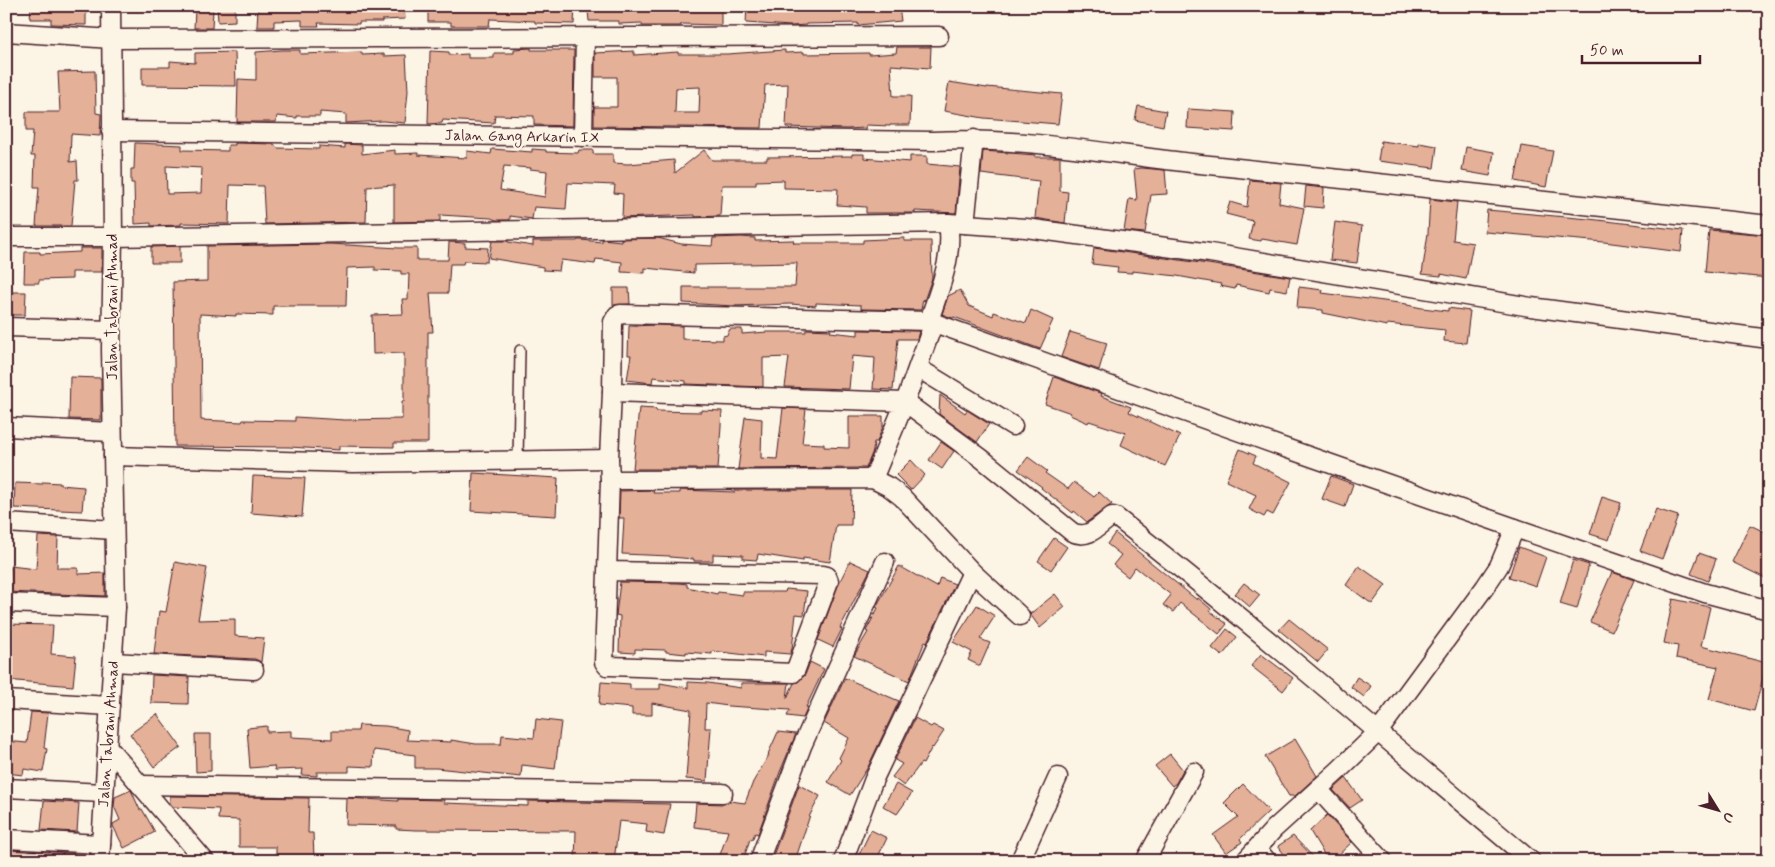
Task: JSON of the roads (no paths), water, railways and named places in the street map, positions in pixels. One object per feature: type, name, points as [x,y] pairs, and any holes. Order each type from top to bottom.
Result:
[{"type":"street","name":"Jalan Tabrani Ahmad","points":[[101,852],[116,607],[111,330],[113,237],[111,6]]},
{"type":"street","points":[[6,32],[112,39],[939,36]]},
{"type":"street","points":[[583,137],[585,38]]},
{"type":"street","name":"Jalan Gang Arkarin IX","points":[[111,131],[933,141],[974,139],[1019,142],[1190,163],[1769,226]]},
{"type":"street","points":[[873,479],[918,368],[932,321],[950,253],[950,237],[956,224],[974,139]]},
{"type":"street","points":[[6,237],[956,224],[1026,228],[1210,253],[1531,307],[1769,339]]},
{"type":"street","points":[[608,570],[823,575],[827,576],[829,581],[793,673],[607,666],[604,662],[608,570],[609,459],[613,322],[617,315],[932,321],[1515,528],[1705,593],[1769,610]]},
{"type":"street","points":[[6,326],[111,330]]},
{"type":"street","points":[[918,368],[1013,426]]},
{"type":"street","points":[[612,392],[905,402],[980,458],[1072,532],[1088,535],[1112,516],[1116,517],[1212,593],[1379,731],[1530,861]]},
{"type":"street","points":[[6,427],[112,432]]},
{"type":"street","points":[[113,456],[353,463],[609,459]]},
{"type":"street","points":[[610,480],[873,479],[902,497],[972,572],[1020,616]]},
{"type":"street","points":[[6,523],[114,530]]},
{"type":"street","points":[[1256,857],[1274,829],[1379,731],[1485,587],[1498,566],[1515,528]]},
{"type":"street","points":[[759,861],[802,746],[885,562]]},
{"type":"street","points":[[843,861],[874,779],[972,572]]},
{"type":"street","points":[[6,603],[116,607]]},
{"type":"street","points":[[113,662],[254,670]]},
{"type":"street","points":[[6,700],[110,706]]},
{"type":"street","points":[[107,746],[205,861]]},
{"type":"street","points":[[1145,861],[1194,772]]},
{"type":"street","points":[[1020,861],[1058,777]]},
{"type":"street","points":[[140,785],[724,793]]},
{"type":"street","points":[[6,788],[104,793]]},
{"type":"street","points":[[1318,789],[1383,861]]},
{"type":"street","points":[[6,839],[101,852]]},
{"type":"lane","points":[[518,460],[520,350]]}]
